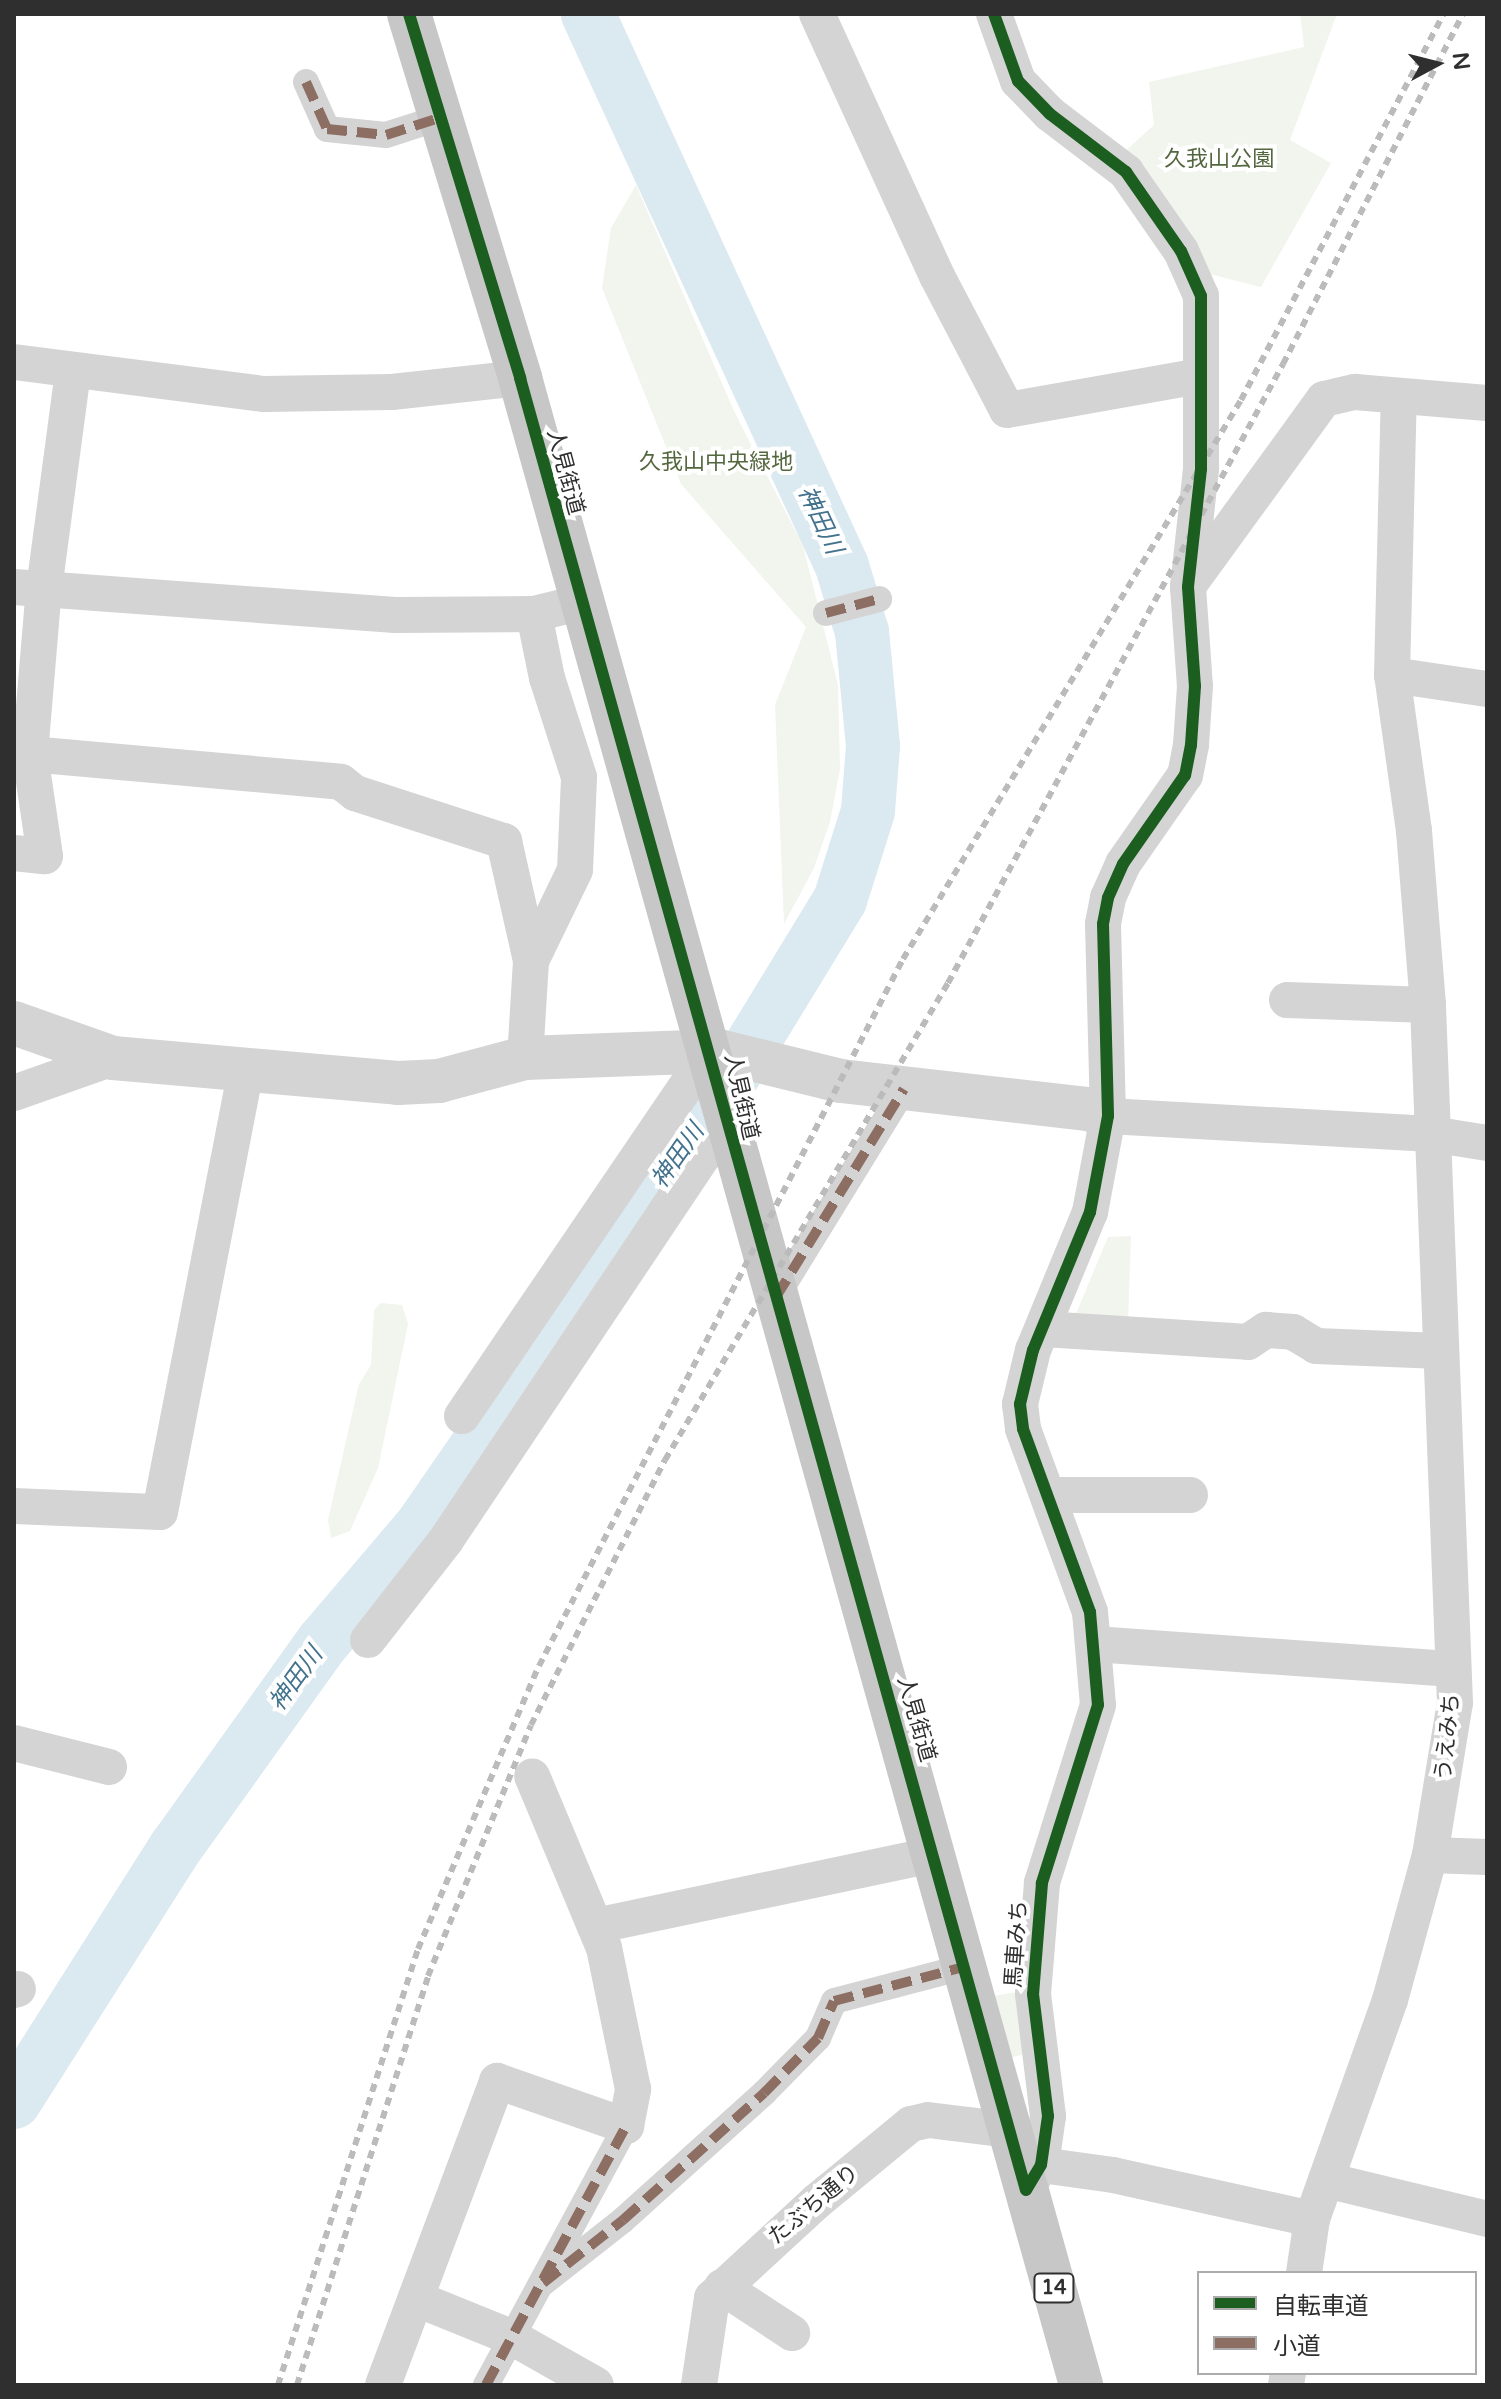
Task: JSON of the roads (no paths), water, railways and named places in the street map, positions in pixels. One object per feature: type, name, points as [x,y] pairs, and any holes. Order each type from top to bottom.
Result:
[{"type":"main road","name":"人見街道","points":[[409,14],[520,378],[579,603],[714,1056],[727,1128],[1010,2130],[1034,2178],[1081,2385]]},
{"type":"street","points":[[817,14],[937,276],[1007,410],[1199,376]]},
{"type":"street","points":[[994,14],[1018,81],[1050,114],[1126,172],[1181,251],[1201,296],[1201,469],[1188,587],[1195,686],[1185,775],[1123,864],[1103,924],[1108,1116],[1090,1212],[1043,1329],[1020,1404],[1023,1429],[1090,1612],[1094,1644],[1453,1669]]},
{"type":"street","points":[[306,82],[327,129],[386,135],[442,117]]},
{"type":"street","points":[[14,362],[264,394],[392,392],[520,378]]},
{"type":"street","points":[[14,853],[45,856],[30,754],[29,588],[73,371]]},
{"type":"street","points":[[1188,587],[1324,399],[1355,392],[1487,403]]},
{"type":"street","name":"うえみち","points":[[1304,2271],[1312,2219],[1390,2000],[1430,1855],[1451,1746],[1453,1669],[1428,1005],[1414,831],[1392,675],[1399,397]]},
{"type":"street","points":[[29,588],[395,615],[534,614],[579,603]]},
{"type":"street","points":[[826,613],[879,599]]},
{"type":"street","points":[[531,961],[575,870],[579,777],[547,678],[534,614]]},
{"type":"street","points":[[1392,675],[1487,689]]},
{"type":"street","points":[[30,754],[341,782],[355,793],[504,841],[531,961],[525,1058]]},
{"type":"street","points":[[1287,1000],[1428,1005]]},
{"type":"street","points":[[14,1023],[113,1058],[246,1071],[411,1082],[439,1081],[525,1058],[772,1058],[904,1089],[1088,1109],[1108,1116],[1431,1134],[1487,1143]]},
{"type":"street","points":[[462,1416],[714,1056]]},
{"type":"street","points":[[14,1093],[113,1058]]},
{"type":"street","points":[[14,1506],[160,1512],[246,1071]]},
{"type":"street","points":[[775,1299],[904,1089]]},
{"type":"street","points":[[368,1640],[446,1540],[705,1153],[727,1128]]},
{"type":"street","points":[[1043,1329],[1248,1342],[1266,1330],[1293,1332],[1316,1346],[1440,1351]]},
{"type":"street","points":[[1049,1495],[1190,1495]]},
{"type":"street","name":"馬車みち","points":[[1034,2178],[1048,2116],[1033,1994],[1038,1910],[1050,1850],[1098,1705],[1094,1644]]},
{"type":"street","points":[[14,1743],[109,1767]]},
{"type":"street","points":[[486,2385],[626,2126],[633,2089],[615,1994],[595,1926],[532,1776]]},
{"type":"street","points":[[595,1926],[933,1855]]},
{"type":"street","points":[[1430,1855],[1487,1857]]},
{"type":"street","points":[[543,2283],[623,2220],[764,2093],[818,2038],[834,2001],[964,1967]]},
{"type":"street","points":[[383,2385],[497,2081],[626,2126]]},
{"type":"street","name":"たぶち通り","points":[[699,2385],[705,2325],[712,2298],[911,2124],[928,2120],[1010,2130]]},
{"type":"street","points":[[1034,2178],[1113,2175],[1312,2219]]},
{"type":"street","points":[[1326,2180],[1487,2219]]},
{"type":"street","points":[[722,2287],[792,2333]]},
{"type":"street","points":[[417,2299],[513,2338],[596,2385]]},
{"type":"waterway","name":"神田川","points":[[14,2102],[176,1847],[323,1642],[421,1527],[735,1072],[840,900],[868,811],[873,746],[862,632],[842,566],[588,14]]},
{"type":"railway","points":[[278,2385],[418,1949],[539,1666],[903,959],[1241,400],[1444,14]]},
{"type":"railway","points":[[297,2385],[428,1976],[531,1725],[665,1460],[948,983],[1283,364],[1463,14]]},
{"type":"park label","name":"久我山公園","points":[[1219,160]]},
{"type":"park label","name":"久我山中央緑地","points":[[716,463]]}]
